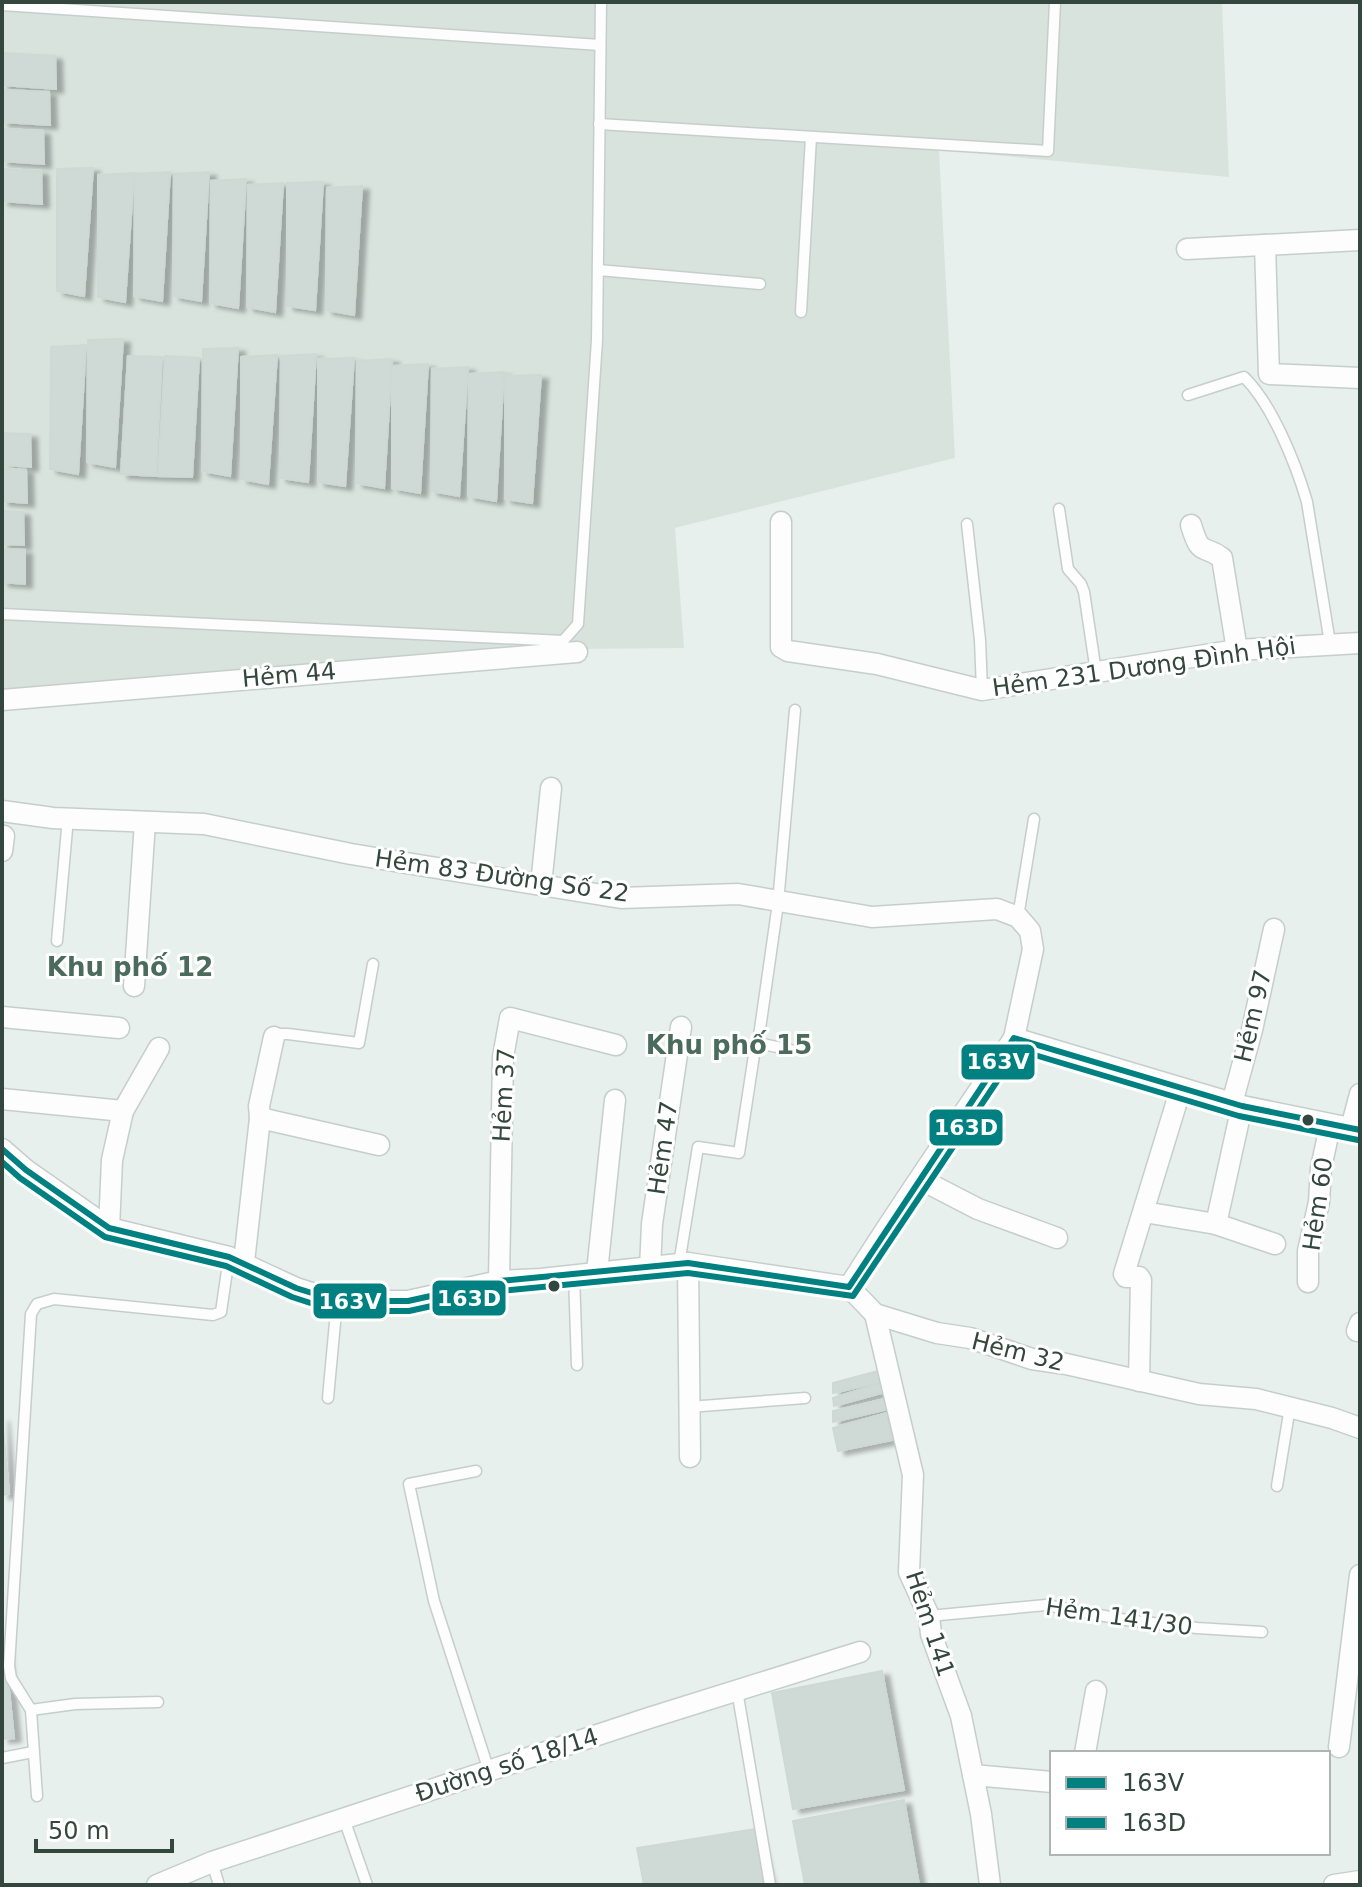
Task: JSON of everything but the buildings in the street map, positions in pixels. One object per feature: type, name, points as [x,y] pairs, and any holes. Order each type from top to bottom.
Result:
[{"type":"street","points":[[1187,249],[1360,240]]},
{"type":"street","points":[[1265,245],[1269,374],[1360,378]]},
{"type":"street","points":[[781,522],[783,649],[877,664],[979,690]]},
{"type":"street","points":[[1191,525],[1198,545],[1205,552],[1222,558],[1237,650]]},
{"type":"street","name":"Hẻm 231 Dương Đình Hội","points":[[979,690],[1237,650],[1360,643]]},
{"type":"street","name":"Hẻm 44","points":[[2,700],[577,652]]},
{"type":"street","points":[[541,885],[551,788]]},
{"type":"street","name":"Hẻm 83 Đường Số 22","points":[[2,811],[68,818],[204,824],[351,854],[621,898],[738,894],[872,917],[997,909],[1018,917]]},
{"type":"street","points":[[134,986],[145,822]]},
{"type":"street","points":[[2,1149],[26,1170],[109,1228],[236,1260],[296,1288],[337,1301],[408,1301],[499,1281],[650,1269],[684,1263],[849,1287],[899,1207],[1014,1038],[1033,949],[1030,931],[1018,917]]},
{"type":"street","name":"Hẻm 97","points":[[1216,1224],[1274,929]]},
{"type":"street","points":[[2,1017],[119,1028]]},
{"type":"street","name":"Hẻm 37","points":[[499,1281],[503,1057],[510,1018],[616,1045]]},
{"type":"street","name":"Hẻm 47","points":[[650,1269],[652,1224],[681,1027]]},
{"type":"street","points":[[236,1260],[260,1118],[259,1106],[274,1037]]},
{"type":"street","points":[[1014,1038],[1237,1105],[1347,1128]]},
{"type":"street","points":[[109,1228],[112,1160],[123,1111],[159,1048]]},
{"type":"street","points":[[1139,1381],[1141,1280],[1124,1274],[1181,1088]]},
{"type":"street","name":"Hẻm 60","points":[[1308,1282],[1308,1251],[1319,1202],[1321,1168],[1347,1128],[1360,1094]]},
{"type":"street","points":[[2,1099],[123,1111]]},
{"type":"street","points":[[597,1272],[615,1100]]},
{"type":"street","points":[[260,1118],[379,1145]]},
{"type":"street","points":[[920,1179],[978,1209],[1057,1238]]},
{"type":"street","points":[[1144,1212],[1216,1224],[1275,1244]]},
{"type":"street","points":[[684,1263],[690,1457]]},
{"type":"street","name":"Hẻm 32","points":[[849,1287],[875,1314],[937,1333],[970,1338],[1032,1359],[1199,1394],[1256,1399],[1360,1428]]},
{"type":"street","name":"Hẻm 141","points":[[875,1314],[913,1475],[909,1572],[929,1616],[931,1634],[961,1716],[981,1814],[990,1885]]},
{"type":"street","points":[[1339,1747],[1360,1575]]},
{"type":"street","name":"Đường số 18/14","points":[[157,1885],[212,1862],[860,1652]]},
{"type":"street","points":[[1085,1751],[1096,1691]]},
{"type":"street","points":[[973,1775],[1050,1782]]},
{"type":"street","points":[[1334,1885],[1360,1881]]},
{"type":"lane","points":[[2,614],[563,641],[578,624],[597,340],[601,2]]},
{"type":"lane","points":[[599,124],[1048,151],[1055,2]]},
{"type":"lane","points":[[2,5],[81,6],[600,45]]},
{"type":"lane","points":[[801,312],[811,137]]},
{"type":"lane","points":[[598,270],[760,284]]},
{"type":"lane","points":[[1188,395],[1244,377],[1268,405],[1302,483],[1307,502],[1330,643]]},
{"type":"lane","points":[[1059,509],[1068,569],[1084,592],[1096,672]]},
{"type":"lane","points":[[967,524],[980,640],[979,690]]},
{"type":"lane","points":[[791,1050],[758,1043],[778,903],[795,710]]},
{"type":"lane","points":[[57,941],[68,818]]},
{"type":"lane","points":[[1018,917],[1034,819]]},
{"type":"lane","points":[[274,1037],[279,1034],[311,1036],[359,1043],[373,964]]},
{"type":"lane","points":[[684,1263],[698,1147],[739,1153],[754,1055]]},
{"type":"lane","points":[[37,1796],[31,1710],[11,1678],[9,1666],[31,1314],[37,1304],[54,1299],[213,1315],[221,1312],[236,1260]]},
{"type":"lane","points":[[574,1275],[577,1365]]},
{"type":"lane","points":[[328,1398],[337,1301]]},
{"type":"lane","points":[[689,1407],[805,1398]]},
{"type":"lane","points":[[1277,1486],[1290,1407]]},
{"type":"lane","points":[[476,1471],[409,1484],[434,1601],[489,1771]]},
{"type":"lane","name":"Hẻm 141/30","points":[[929,1616],[1046,1605],[1126,1620],[1262,1632]]},
{"type":"lane","points":[[737,1690],[770,1885]]},
{"type":"lane","points":[[31,1710],[75,1704],[158,1702]]},
{"type":"lane","points":[[2,1758],[33,1752]]},
{"type":"lane","points":[[344,1819],[367,1885]]},
{"type":"lane","points":[[212,1862],[219,1885]]},
{"type":"shaded area","points":[[2,2],[1222,2],[1229,177],[939,150],[955,458],[675,528],[684,648],[577,649],[2,696]]},
{"type":"transit line","name":"163V","points":[[2,1149],[26,1170],[109,1228],[229,1257],[296,1288],[337,1301],[408,1301],[499,1281],[688,1263],[849,1287],[1014,1038],[1242,1106],[1360,1130]]},
{"type":"transit line","name":"163D","points":[[2,1162],[105,1237],[226,1266],[292,1297],[335,1311],[409,1311],[500,1291],[688,1273],[853,1296],[1018,1050],[1239,1116],[1358,1140]]},
{"type":"district","name":"Khu phố 12","points":[[130,967]]},
{"type":"district","name":"Khu phố 15","points":[[729,1045]]}]
